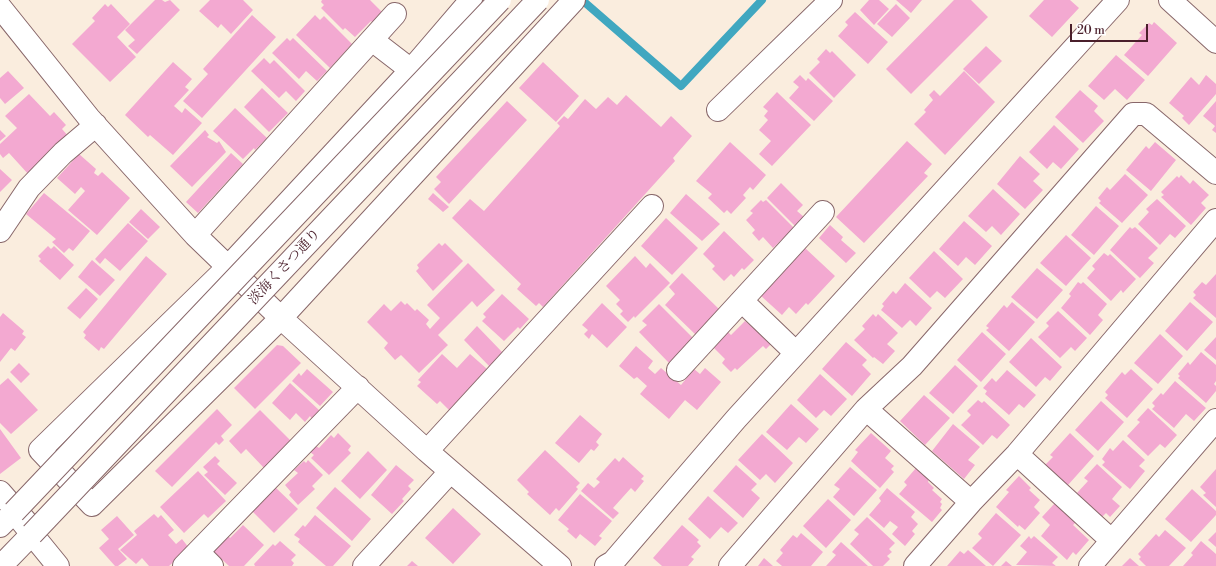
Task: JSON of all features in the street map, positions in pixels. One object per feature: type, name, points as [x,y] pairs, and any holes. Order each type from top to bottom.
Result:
[{"type":"street","points":[[471,0],[411,70],[228,267],[40,450],[92,505],[281,318],[574,0]]},
{"type":"street","name":"淡海くさつ通り","points":[[7,519],[500,0]]},
{"type":"street","name":"淡海くさつ通り","points":[[2,566],[538,0]]},
{"type":"street","points":[[718,110],[831,0]]},
{"type":"street","points":[[606,566],[613,562],[736,419],[1118,0]]},
{"type":"street","points":[[1170,0],[1216,42]]},
{"type":"street","points":[[0,7],[96,125],[195,235],[281,318],[450,472],[560,566]]},
{"type":"street","points":[[195,235],[395,14]]},
{"type":"street","points":[[372,40],[411,70]]},
{"type":"street","points":[[730,566],[866,409],[912,366],[1133,114],[1146,114],[1216,173]]},
{"type":"street","points":[[0,231],[29,188],[63,153],[96,125]]},
{"type":"street","points":[[427,451],[652,206]]},
{"type":"street","points":[[678,370],[823,212]]},
{"type":"street","points":[[915,566],[970,502],[1017,454],[1216,220]]},
{"type":"street","points":[[742,301],[796,353]]},
{"type":"street","points":[[198,561],[358,387]]},
{"type":"street","points":[[866,409],[970,502]]},
{"type":"street","points":[[1090,566],[1216,420]]},
{"type":"street","points":[[1017,454],[1111,540]]},
{"type":"street","points":[[364,566],[450,472]]},
{"type":"street","points":[[0,492],[64,566]]},
{"type":"street","points":[[7,519],[32,534],[58,566]]},
{"type":"building","points":[[155,0],[162,0],[165,2],[170,0],[180,10],[137,54],[128,46],[135,40],[125,30]]},
{"type":"building","points":[[210,0],[243,0],[253,10],[231,34],[221,24],[218,28],[199,11]]},
{"type":"building","points":[[322,0],[370,0],[383,13],[373,23],[371,21],[355,37],[345,28],[343,30],[321,8],[324,5],[321,2]]},
{"type":"building","points":[[869,0],[879,0],[889,9],[874,25],[860,10]]},
{"type":"building","points":[[896,0],[922,0],[911,13]]},
{"type":"building","points":[[954,0],[971,0],[988,17],[911,94],[886,69]]},
{"type":"building","points":[[1044,0],[1070,0],[1079,8],[1052,37],[1029,16]]},
{"type":"building","points":[[105,4],[108,7],[111,4],[130,24],[117,37],[136,57],[110,82],[72,44],[95,21],[92,18]]},
{"type":"building","points":[[896,4],[910,18],[892,37],[877,24]]},
{"type":"building","points":[[855,12],[888,42],[868,64],[838,36],[848,25],[845,22]]},
{"type":"building","points":[[252,15],[276,37],[202,118],[183,101],[208,74],[203,69]]},
{"type":"building","points":[[315,15],[320,20],[324,16],[352,44],[330,68],[296,35]]},
{"type":"building","points":[[1154,22],[1177,43],[1148,76],[1124,55],[1142,35],[1139,33],[1149,23],[1152,25]]},
{"type":"building","points":[[287,38],[290,41],[293,38],[327,71],[317,81],[306,71],[299,79],[272,53]]},
{"type":"building","points":[[986,46],[1002,61],[979,84],[963,69]]},
{"type":"building","points":[[826,49],[830,53],[832,51],[856,75],[834,98],[809,73],[820,62],[817,59]]},
{"type":"building","points":[[1116,55],[1145,80],[1127,100],[1115,89],[1104,100],[1088,86]]},
{"type":"building","points":[[264,58],[270,64],[274,60],[305,91],[296,101],[286,91],[279,98],[251,71]]},
{"type":"building","points":[[173,62],[192,79],[185,87],[189,90],[174,106],[182,113],[185,108],[202,123],[173,155],[150,135],[148,137],[125,115]]},
{"type":"building","points":[[543,62],[579,96],[556,122],[519,88]]},
{"type":"building","points":[[8,71],[24,88],[5,104],[0,98],[0,78]]},
{"type":"building","points":[[964,71],[995,102],[945,155],[914,124],[926,112],[924,110],[933,100],[929,95],[934,90],[940,96]]},
{"type":"building","points":[[800,75],[806,81],[808,78],[833,101],[814,121],[789,98],[799,87],[793,82]]},
{"type":"building","points":[[1206,75],[1216,84],[1216,94],[1189,125],[1182,118],[1184,116],[1169,103],[1191,77],[1199,85]]},
{"type":"building","points":[[262,88],[288,113],[269,132],[244,107]]},
{"type":"building","points":[[1080,90],[1098,106],[1094,111],[1104,121],[1083,143],[1055,117]]},
{"type":"building","points":[[777,92],[811,125],[772,166],[759,154],[771,141],[759,130],[768,120],[764,116],[768,111],[763,107]]},
{"type":"building","points":[[29,94],[50,116],[54,112],[66,125],[62,129],[69,137],[29,175],[9,153],[3,158],[0,154],[0,144],[17,128],[5,116]]},
{"type":"building","points":[[626,95],[661,127],[671,116],[692,136],[673,158],[675,161],[543,307],[539,303],[536,306],[517,289],[521,284],[452,218],[470,199],[484,211],[560,126],[557,123],[564,116],[568,119],[585,99],[596,109],[608,97],[617,105]]},
{"type":"building","points":[[507,101],[527,120],[449,204],[434,189],[441,182],[436,177]]},
{"type":"building","points":[[1216,101],[1216,133],[1212,130],[1215,126],[1203,116]]},
{"type":"building","points":[[235,108],[267,138],[243,159],[213,131]]},
{"type":"building","points":[[1054,125],[1079,149],[1061,169],[1053,162],[1047,169],[1029,152]]},
{"type":"building","points":[[0,130],[6,136],[0,141]]},
{"type":"building","points":[[205,130],[209,135],[207,137],[217,143],[219,141],[226,152],[192,187],[170,166]]},
{"type":"building","points":[[907,141],[932,164],[924,173],[928,176],[864,243],[836,217]]},
{"type":"building","points":[[730,142],[766,175],[753,190],[750,187],[743,195],[746,198],[731,214],[727,210],[724,213],[708,198],[712,194],[696,181]]},
{"type":"building","points":[[1155,142],[1176,160],[1151,191],[1126,170],[1146,146],[1149,149]]},
{"type":"building","points":[[231,153],[243,164],[198,213],[186,202]]},
{"type":"building","points":[[79,154],[96,169],[94,173],[98,176],[102,172],[130,198],[97,235],[68,210],[85,191],[81,187],[75,194],[57,178]]},
{"type":"building","points":[[1020,156],[1040,174],[1033,181],[1043,190],[1025,209],[997,184]]},
{"type":"building","points":[[0,169],[12,180],[0,192]]},
{"type":"building","points":[[1125,174],[1148,195],[1122,223],[1099,203],[1101,201],[1098,198],[1107,187],[1110,190]]},
{"type":"building","points":[[1181,175],[1190,184],[1193,180],[1209,195],[1201,203],[1206,208],[1191,225],[1161,197],[1164,195],[1161,192],[1177,176],[1179,178]]},
{"type":"building","points":[[781,183],[803,205],[797,211],[804,217],[795,226],[767,198]]},
{"type":"building","points":[[993,189],[1020,214],[1001,235],[992,226],[986,232],[968,216]]},
{"type":"building","points":[[44,193],[90,231],[73,251],[69,248],[64,253],[52,242],[56,239],[26,214]]},
{"type":"building","points":[[433,193],[449,207],[443,212],[428,199]]},
{"type":"building","points":[[686,194],[720,224],[702,241],[670,213]]},
{"type":"building","points":[[1157,199],[1186,226],[1175,238],[1170,234],[1160,245],[1138,224],[1149,212],[1146,209]]},
{"type":"building","points":[[761,200],[763,202],[766,200],[794,228],[773,248],[763,237],[759,241],[752,233],[755,230],[746,220],[753,213],[750,211]]},
{"type":"building","points":[[1096,206],[1119,226],[1094,255],[1071,235]]},
{"type":"building","points":[[141,209],[160,227],[148,239],[129,222]]},
{"type":"building","points":[[666,218],[698,248],[672,275],[641,246]]},
{"type":"building","points":[[964,221],[992,246],[975,265],[966,257],[958,266],[939,249]]},
{"type":"building","points":[[128,223],[148,241],[120,271],[105,258],[100,264],[95,259]]},
{"type":"building","points":[[830,225],[843,237],[841,240],[856,253],[846,263],[819,238]]},
{"type":"building","points":[[1130,227],[1132,229],[1135,227],[1158,248],[1148,258],[1154,263],[1140,278],[1110,250]]},
{"type":"building","points":[[724,231],[754,260],[744,270],[742,268],[734,277],[731,274],[724,281],[712,269],[715,266],[703,254]]},
{"type":"building","points":[[1066,235],[1091,258],[1066,286],[1040,263]]},
{"type":"building","points":[[439,243],[442,246],[445,243],[463,261],[433,291],[416,271],[419,268],[417,265]]},
{"type":"building","points":[[48,246],[51,249],[54,246],[74,265],[60,280],[39,261],[41,259],[38,256]]},
{"type":"building","points":[[805,248],[835,276],[808,305],[806,303],[796,314],[789,307],[782,315],[760,295]]},
{"type":"building","points":[[934,251],[963,279],[945,298],[937,291],[930,298],[909,278]]},
{"type":"building","points":[[1104,253],[1108,256],[1110,254],[1136,279],[1123,293],[1121,290],[1111,301],[1087,278],[1095,269],[1092,266]]},
{"type":"building","points":[[146,256],[167,274],[104,349],[101,347],[99,351],[84,338],[86,335],[83,332]]},
{"type":"building","points":[[635,256],[646,268],[650,263],[670,283],[635,318],[634,316],[628,322],[620,314],[623,311],[616,304],[620,300],[606,286]]},
{"type":"building","points":[[92,260],[115,280],[100,296],[78,277]]},
{"type":"building","points":[[468,263],[495,290],[477,307],[472,301],[438,335],[448,345],[419,373],[401,355],[395,360],[384,348],[388,343],[367,322],[384,304],[391,311],[401,301],[405,305],[407,303],[415,311],[417,309],[429,320],[426,324],[430,329],[440,318],[427,305]]},
{"type":"building","points":[[1037,268],[1063,290],[1037,319],[1011,297]]},
{"type":"building","points":[[682,273],[721,311],[697,336],[665,305],[675,294],[669,287]]},
{"type":"building","points":[[1216,274],[1216,318],[1193,298],[1196,295],[1193,292],[1202,282],[1206,285]]},
{"type":"building","points":[[1078,282],[1081,284],[1083,282],[1107,304],[1098,315],[1103,320],[1090,335],[1061,308],[1071,296],[1069,294]]},
{"type":"building","points":[[905,283],[932,308],[916,326],[910,320],[902,328],[881,310],[884,306],[882,304],[893,291],[896,294]]},
{"type":"building","points":[[86,288],[98,299],[80,319],[67,308]]},
{"type":"building","points":[[502,294],[529,319],[520,329],[518,327],[504,341],[482,321],[486,317],[483,314]]},
{"type":"building","points":[[1012,302],[1035,322],[1009,351],[986,330],[989,328],[986,326],[1004,305],[1007,308]]},
{"type":"building","points":[[1190,302],[1213,322],[1187,351],[1165,331]]},
{"type":"building","points":[[602,303],[627,327],[607,348],[592,334],[589,339],[584,334],[588,330],[582,325]]},
{"type":"building","points":[[659,304],[694,339],[670,364],[639,332],[647,325],[642,321]]},
{"type":"building","points":[[1058,311],[1087,338],[1075,351],[1071,347],[1060,358],[1038,337],[1049,326],[1046,323]]},
{"type":"building","points":[[3,313],[24,331],[22,334],[26,337],[15,351],[11,348],[0,362],[0,317]]},
{"type":"building","points":[[873,314],[876,317],[878,314],[898,333],[887,344],[895,351],[883,364],[874,357],[873,358],[854,340],[865,329],[862,326]]},
{"type":"building","points":[[745,321],[772,343],[766,349],[763,346],[737,370],[735,368],[731,372],[722,363],[725,359],[714,348],[728,332],[731,335]]},
{"type":"building","points":[[477,326],[503,353],[490,367],[464,340]]},
{"type":"building","points":[[982,332],[1006,354],[981,382],[957,360]]},
{"type":"building","points":[[1160,334],[1183,356],[1158,384],[1134,363]]},
{"type":"building","points":[[1216,337],[1216,360],[1204,350]]},
{"type":"building","points":[[1031,338],[1062,367],[1050,381],[1045,377],[1036,387],[1009,362]]},
{"type":"building","points":[[846,342],[867,360],[862,365],[871,374],[852,396],[822,369]]},
{"type":"building","points":[[277,345],[283,346],[301,363],[255,409],[234,388]]},
{"type":"building","points":[[636,346],[653,361],[648,368],[655,374],[661,368],[681,385],[694,369],[700,374],[705,368],[721,382],[697,410],[685,400],[669,419],[640,394],[647,386],[637,377],[634,379],[619,366]]},
{"type":"building","points":[[1201,352],[1216,365],[1216,381],[1214,384],[1216,386],[1216,391],[1206,403],[1178,378],[1180,376],[1178,374],[1188,362],[1190,365]]},
{"type":"building","points":[[442,354],[457,368],[470,354],[487,369],[449,410],[440,401],[437,404],[417,386],[421,382],[418,380]]},
{"type":"building","points":[[19,363],[30,374],[21,383],[10,372]]},
{"type":"building","points":[[955,365],[978,386],[953,414],[929,393]]},
{"type":"building","points":[[307,369],[333,392],[320,406],[292,381],[299,373],[301,376]]},
{"type":"building","points":[[1131,369],[1153,389],[1127,418],[1105,398],[1108,395],[1105,392],[1122,372],[1125,375]]},
{"type":"building","points":[[1007,370],[1036,395],[1024,408],[1019,404],[1009,415],[985,394],[987,391],[983,388],[992,378],[996,382]]},
{"type":"building","points":[[820,374],[847,399],[831,416],[824,410],[816,418],[797,400]]},
{"type":"building","points":[[8,378],[38,410],[11,434],[0,423],[0,385]]},
{"type":"building","points":[[1175,381],[1206,408],[1194,421],[1186,414],[1174,428],[1152,409],[1155,406],[1152,403],[1161,393],[1163,395]]},
{"type":"building","points":[[290,383],[320,411],[312,419],[310,416],[305,422],[296,413],[290,420],[272,403]]},
{"type":"building","points":[[924,395],[950,418],[925,445],[900,421]]},
{"type":"building","points":[[978,400],[982,403],[984,401],[1010,425],[997,439],[992,435],[983,445],[961,425],[971,415],[967,411]]},
{"type":"building","points":[[1101,401],[1124,422],[1098,451],[1075,430]]},
{"type":"building","points":[[791,404],[819,429],[806,443],[799,437],[787,450],[766,432]]},
{"type":"building","points":[[1148,408],[1177,435],[1165,448],[1160,444],[1148,456],[1127,436],[1140,422],[1137,420]]},
{"type":"building","points":[[217,409],[232,425],[221,436],[224,440],[219,445],[216,442],[172,487],[155,471]]},
{"type":"building","points":[[260,410],[291,441],[264,468],[246,449],[241,454],[229,441]]},
{"type":"building","points":[[580,415],[602,434],[596,442],[599,445],[594,451],[591,449],[579,463],[555,443]]},
{"type":"building","points":[[953,424],[980,447],[968,460],[975,465],[964,479],[932,451]]},
{"type":"building","points":[[0,429],[21,458],[0,474]]},
{"type":"building","points":[[338,433],[351,446],[348,450],[351,453],[329,475],[311,458],[314,455],[310,452],[316,446],[319,448],[331,435],[334,438]]},
{"type":"building","points":[[871,433],[891,451],[885,458],[894,466],[891,469],[894,472],[880,488],[851,461],[858,452],[855,450]]},
{"type":"building","points":[[1070,433],[1094,456],[1068,485],[1045,465],[1053,457],[1050,455]]},
{"type":"building","points":[[762,434],[793,463],[775,483],[766,474],[760,480],[738,460]]},
{"type":"building","points":[[1123,440],[1145,460],[1139,466],[1145,471],[1130,489],[1102,465],[1105,462],[1102,459],[1110,448],[1113,451]]},
{"type":"building","points":[[545,450],[580,483],[576,487],[578,489],[559,511],[556,508],[550,515],[527,494],[529,492],[517,480]]},
{"type":"building","points":[[368,451],[387,470],[360,499],[341,481]]},
{"type":"building","points":[[215,456],[220,461],[217,464],[237,483],[225,495],[204,475],[208,472],[203,467]]},
{"type":"building","points":[[623,457],[644,476],[641,479],[644,481],[635,492],[631,488],[613,508],[619,513],[613,519],[581,491],[588,483],[594,488],[600,482],[596,479],[615,458],[619,462]]},
{"type":"building","points":[[308,460],[323,475],[312,486],[315,489],[298,505],[289,495],[291,492],[285,485],[298,473],[294,470],[304,461],[306,463]]},
{"type":"building","points":[[1097,464],[1122,487],[1112,499],[1120,506],[1110,517],[1106,513],[1102,517],[1077,493],[1088,481],[1084,478]]},
{"type":"building","points":[[396,465],[414,480],[408,486],[411,489],[402,499],[404,501],[392,514],[371,495]]},
{"type":"building","points":[[736,465],[757,484],[751,490],[760,498],[743,518],[713,491]]},
{"type":"building","points":[[850,467],[877,490],[854,516],[833,497],[840,489],[834,485]]},
{"type":"building","points":[[916,468],[929,479],[928,482],[934,488],[932,490],[942,499],[940,502],[942,504],[940,508],[942,510],[932,522],[899,494],[907,485],[904,482]]},
{"type":"building","points":[[1216,469],[1216,507],[1203,495],[1206,493],[1200,487]]},
{"type":"building","points":[[198,471],[226,501],[208,518],[204,514],[184,533],[160,507]]},
{"type":"building","points":[[1019,476],[1031,488],[1029,490],[1040,500],[1034,507],[1040,513],[1025,530],[1019,525],[1018,527],[996,507],[1009,492],[1006,490]]},
{"type":"building","points":[[275,487],[298,509],[274,533],[252,511]]},
{"type":"building","points":[[335,487],[371,519],[352,541],[316,508]]},
{"type":"building","points":[[887,488],[915,512],[911,517],[918,524],[912,531],[915,534],[905,546],[892,534],[898,527],[890,521],[884,528],[869,515],[881,501],[879,498]]},
{"type":"building","points":[[1192,489],[1216,511],[1216,515],[1191,542],[1165,519]]},
{"type":"building","points":[[580,494],[612,521],[599,536],[602,538],[595,546],[580,534],[576,539],[567,531],[569,529],[558,520]]},
{"type":"building","points":[[708,496],[738,523],[728,533],[721,527],[710,539],[688,519]]},
{"type":"building","points":[[828,499],[851,520],[826,548],[803,526]]},
{"type":"building","points":[[1055,503],[1076,522],[1073,525],[1089,540],[1076,555],[1073,552],[1067,560],[1041,536],[1050,525],[1042,517]]},
{"type":"building","points":[[453,508],[481,534],[453,564],[425,538]]},
{"type":"building","points":[[996,513],[1021,535],[993,566],[972,548],[982,538],[978,534]]},
{"type":"building","points":[[154,514],[158,518],[161,515],[174,530],[168,535],[176,544],[182,539],[189,548],[169,566],[149,566],[142,558],[136,564],[120,550],[137,535],[134,531]]},
{"type":"building","points":[[315,515],[351,546],[333,566],[326,566],[298,542],[300,539],[294,535],[303,525],[305,527]]},
{"type":"building","points":[[117,516],[134,535],[118,549],[127,559],[118,566],[115,566],[99,548],[109,539],[101,530]]},
{"type":"building","points":[[867,517],[895,543],[889,549],[892,552],[887,556],[890,559],[883,566],[873,566],[850,544],[859,534],[854,530]]},
{"type":"building","points":[[243,525],[264,545],[244,566],[229,566],[213,551],[228,536],[230,538]]},
{"type":"building","points":[[682,525],[699,540],[697,542],[701,546],[691,557],[694,559],[688,566],[662,566],[653,558]]},
{"type":"building","points":[[1165,530],[1186,548],[1169,566],[1146,566],[1139,559],[1141,557],[1138,554],[1156,534],[1159,537]]},
{"type":"building","points":[[1216,532],[1216,547],[1208,540]]},
{"type":"building","points":[[801,533],[823,552],[811,566],[782,566],[776,561],[783,553],[780,550],[793,535],[797,538]]},
{"type":"building","points":[[1029,536],[1031,539],[1034,536],[1058,557],[1052,563],[1056,566],[1016,565],[1027,552],[1020,546]]},
{"type":"building","points":[[280,541],[296,555],[291,560],[294,563],[292,566],[255,566],[254,564],[273,544],[275,546]]},
{"type":"building","points":[[1201,541],[1216,554],[1216,566],[1183,566],[1193,555],[1191,553]]},
{"type":"building","points":[[841,542],[868,566],[826,566],[836,555],[832,552]]},
{"type":"building","points":[[968,550],[986,566],[947,566],[960,551],[964,554]]},
{"type":"building","points":[[764,558],[773,566],[758,566]]},
{"type":"building","points":[[1130,558],[1139,566],[1122,566]]},
{"type":"building","points":[[412,561],[418,566],[407,566]]},
{"type":"building","points":[[1006,561],[1012,566],[1001,566]]},
{"type":"waterway","points":[[582,0],[681,86],[762,0]]}]
